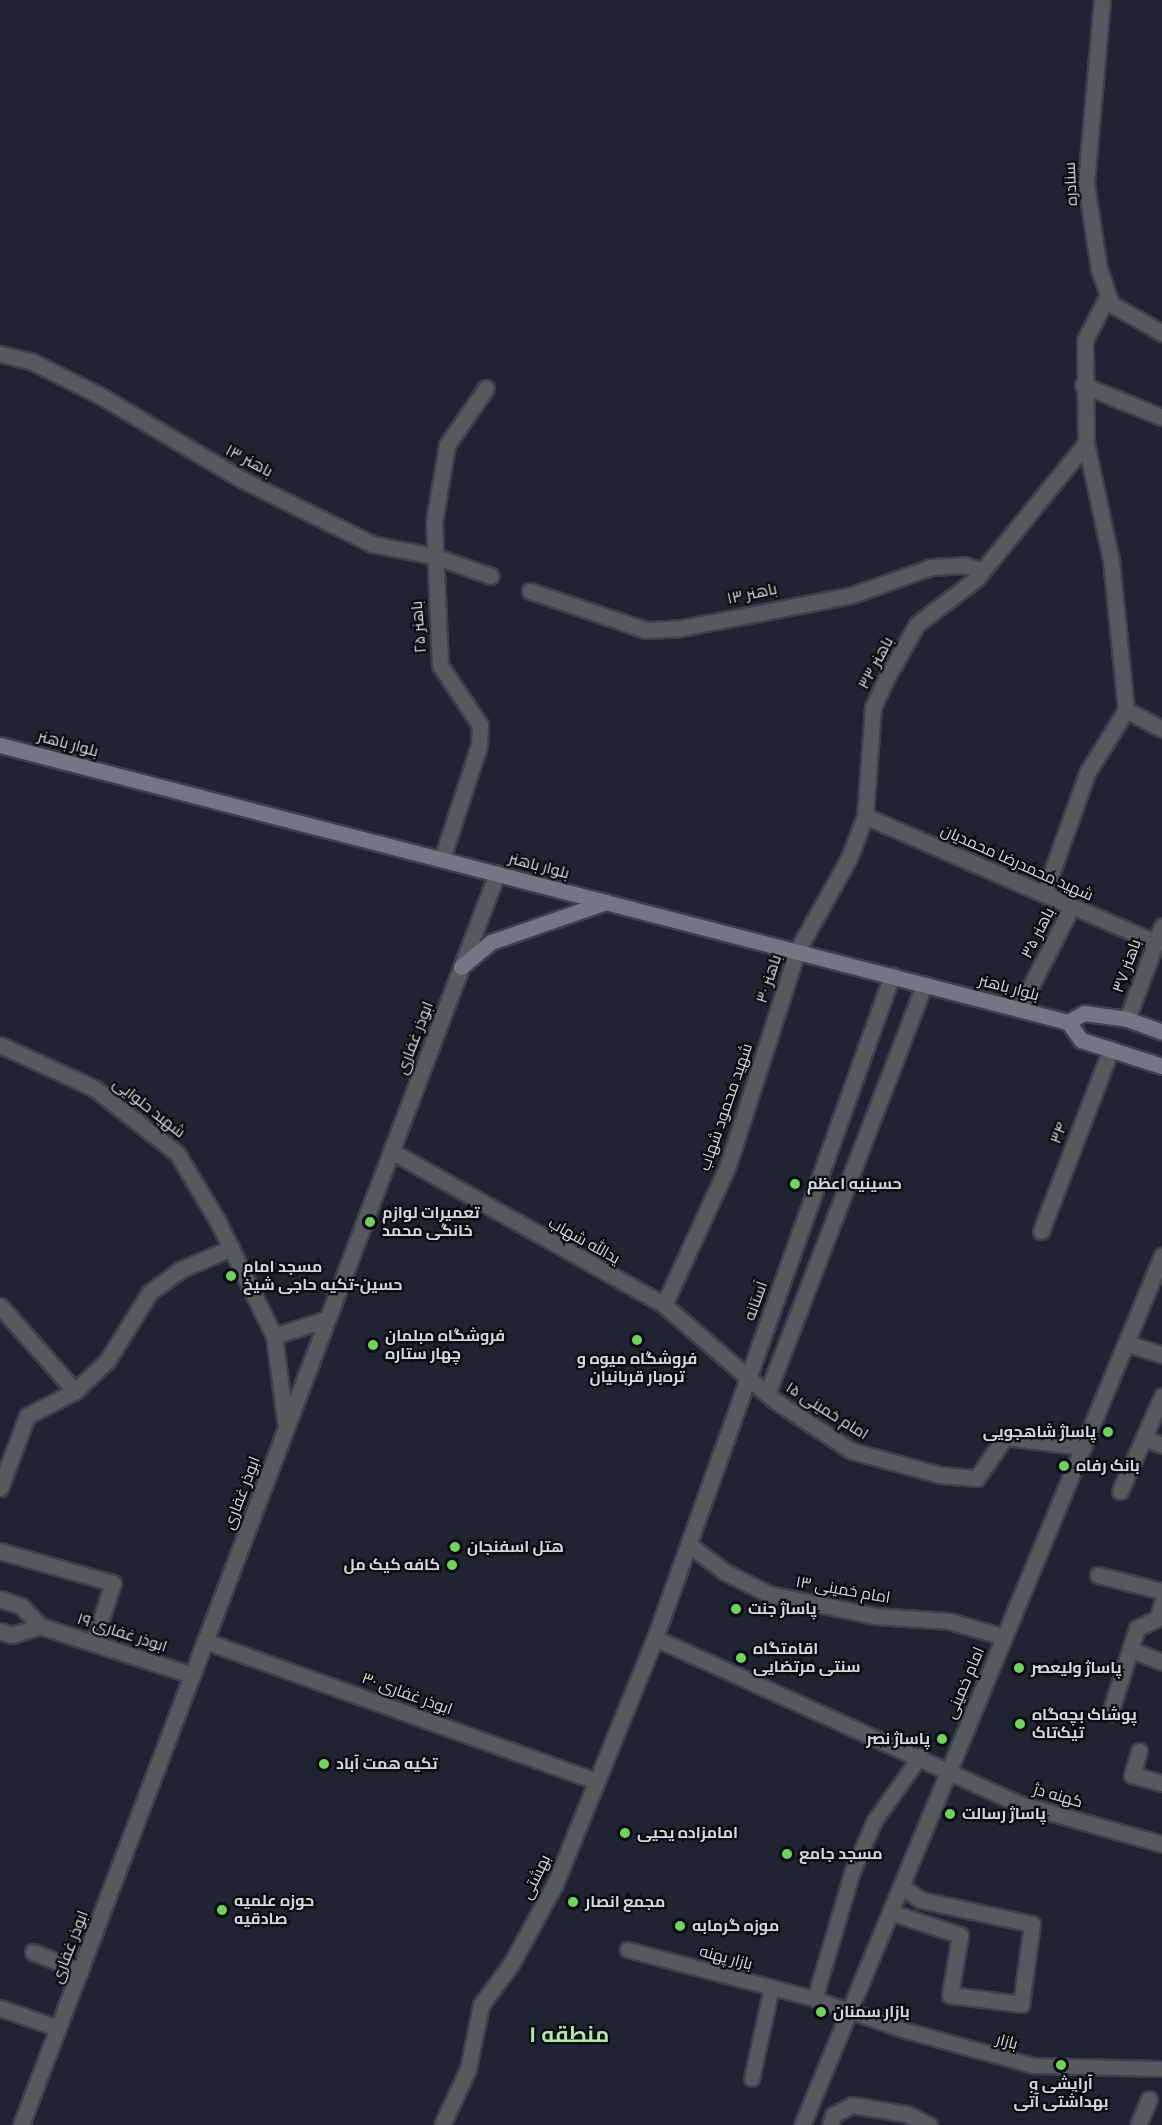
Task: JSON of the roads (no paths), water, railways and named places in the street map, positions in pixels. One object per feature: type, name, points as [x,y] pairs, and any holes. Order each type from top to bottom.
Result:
[{"type":"main road","name":"بلوار باهنر","points":[[0,745],[1068,1022]]},
{"type":"main road","points":[[461,967],[491,942],[606,902]]},
{"type":"main road","points":[[1162,1032],[1127,1019],[1083,1013],[1068,1022],[1081,1040],[1162,1066]]},
{"type":"street","name":"سنادره","points":[[1102,0],[1086,184],[1106,298]]},
{"type":"street","points":[[1044,894],[1087,774],[1126,710],[1112,560],[1086,443],[1083,386],[1085,340],[1106,298],[1126,316],[1162,333]]},
{"type":"street","name":"باهنر ۱۳","points":[[0,354],[31,361],[99,395],[243,480],[372,544],[434,556],[491,576]]},
{"type":"street","points":[[1083,386],[1162,417]]},
{"type":"street","name":"باهنر ۲۵","points":[[442,859],[479,745],[480,725],[440,665],[434,556],[447,445],[486,388]]},
{"type":"street","name":"باهنر ۳۳","points":[[797,951],[849,858],[865,816],[873,707],[917,624],[982,571],[1086,443]]},
{"type":"street","name":"باهنر ۱۳","points":[[530,591],[615,623],[681,628],[852,595],[931,567],[964,565],[982,571]]},
{"type":"street","points":[[1126,710],[1162,729]]},
{"type":"street","name":"شهید محمدرضا محمدیان","points":[[865,816],[1155,942]]},
{"type":"street","name":"ابوذر غفاری","points":[[21,2125],[497,873]]},
{"type":"street","name":"باهنر ۳۵","points":[[1019,1009],[1072,906]]},
{"type":"street","name":"باهنر ۳۷","points":[[1127,1019],[1162,926]]},
{"type":"street","name":"باهنر ۳۰","points":[[776,1018],[797,951]]},
{"type":"street","name":"آستانه","points":[[655,1638],[892,975]]},
{"type":"street","points":[[767,1394],[924,984]]},
{"type":"street","name":"شهید محمود شهاب","points":[[664,1305],[728,1165],[776,1018]]},
{"type":"street","name":"شهید حلوایی","points":[[0,1045],[94,1088],[158,1134],[177,1153],[231,1248],[274,1336],[286,1427]]},
{"type":"street","name":"۳۴","points":[[1041,1231],[1111,1049]]},
{"type":"street","name":"یدالله شهاب","points":[[391,1151],[664,1305],[748,1377]]},
{"type":"street","points":[[0,1488],[27,1416],[75,1390],[107,1361],[150,1292],[180,1270],[231,1248]]},
{"type":"street","name":"امام خمینی","points":[[801,2125],[1162,1256]]},
{"type":"street","points":[[0,1306],[75,1390]]},
{"type":"street","points":[[274,1336],[327,1319]]},
{"type":"street","points":[[1126,1343],[1162,1355]]},
{"type":"street","name":"امام خمینی ۱۵","points":[[748,1377],[767,1394],[852,1451],[941,1476],[977,1478],[1005,1437],[1083,1447]]},
{"type":"street","points":[[1120,1491],[1162,1396]]},
{"type":"street","points":[[1144,1438],[1162,1444]]},
{"type":"street","name":"امام خمینی ۱۳","points":[[688,1544],[725,1572],[769,1594],[865,1615],[949,1621],[1004,1637]]},
{"type":"street","points":[[0,1551],[113,1583],[93,1643]]},
{"type":"street","points":[[1098,1575],[1162,1591]]},
{"type":"street","points":[[0,1599],[21,1606],[40,1626],[12,1635],[0,1631]]},
{"type":"street","points":[[1110,1713],[1137,1628],[1158,1617],[1162,1603]]},
{"type":"street","name":"ابوذر غفاری ۱۹","points":[[40,1626],[192,1675]]},
{"type":"street","name":"کهنه دژ","points":[[655,1638],[950,1768],[1020,1804],[1162,1844]]},
{"type":"street","name":"بهشتی","points":[[442,2125],[468,2069],[481,2005],[511,1964],[555,1884],[655,1638]]},
{"type":"street","name":"ابوذر غفاری ۳۰","points":[[205,1641],[597,1781]]},
{"type":"street","points":[[1131,1650],[1162,1662]]},
{"type":"street","points":[[1139,1751],[1132,1775],[1162,1783]]},
{"type":"street","points":[[815,1999],[857,1861],[875,1821],[921,1755]]},
{"type":"street","points":[[890,1912],[960,1935],[950,1995],[1021,2004],[1032,1924],[921,1900],[901,1886]]},
{"type":"street","name":"بازار پهنه","points":[[628,1950],[815,1999]]},
{"type":"street","points":[[33,1952],[80,1971]]},
{"type":"street","points":[[752,2079],[772,1988]]},
{"type":"street","name":"بازار","points":[[815,1999],[849,2009],[903,2030],[1034,2066],[1162,2069]]},
{"type":"street","points":[[0,2008],[58,2028]]},
{"type":"street","points":[[1138,2125],[1149,2099]]},
{"type":"street","points":[[830,2125],[832,2115],[852,2105],[907,2114],[929,2125]]},
{"type":"place","name":"حسینیه اعظم","points":[[795,1184]]},
{"type":"place","name":"تعمیرات لوازم خانگی محمد","points":[[370,1222]]},
{"type":"place","name":"مسجد امام حسین-تکیه حاجی شیخ","points":[[231,1276]]},
{"type":"place","name":"فروشگاه میوه و تره‌بار قربانیان","points":[[637,1340]]},
{"type":"place","name":"فروشگاه مبلمان چهار ستاره","points":[[373,1345]]},
{"type":"place","name":"پاساژ شاهجویی","points":[[1108,1432]]},
{"type":"place","name":"بانک رفاه","points":[[1064,1466]]},
{"type":"place","name":"هتل اسفنجان","points":[[455,1547]]},
{"type":"place","name":"کافه کیک مل","points":[[452,1565]]},
{"type":"place","name":"پاساژ جنت","points":[[736,1609]]},
{"type":"place","name":"اقامتگاه سنتی مرتضایی","points":[[741,1658]]},
{"type":"place","name":"پاساژ ولیعصر","points":[[1019,1668]]},
{"type":"place","name":"پوشاک بچه‌گاه تیک‌تاک","points":[[1020,1724]]},
{"type":"place","name":"پاساژ نصر","points":[[942,1739]]},
{"type":"place","name":"تکیه همت آباد","points":[[324,1764]]},
{"type":"place","name":"پاساژ رسالت","points":[[950,1814]]},
{"type":"place","name":"امامزاده یحیی","points":[[625,1833]]},
{"type":"place","name":"مسجد جامع","points":[[787,1854]]},
{"type":"place","name":"مجمع انصار","points":[[573,1902]]},
{"type":"place","name":"حوزه علمیه صادقیه","points":[[222,1910]]},
{"type":"place","name":"موزه گرمابه","points":[[680,1926]]},
{"type":"place","name":"بازار سمنان","points":[[821,2012]]},
{"type":"place","name":"آرایشی و بهداشتی آتی","points":[[1061,2065]]},
{"type":"district","name":"منطقه ۱","points":[[569,2035]]}]
